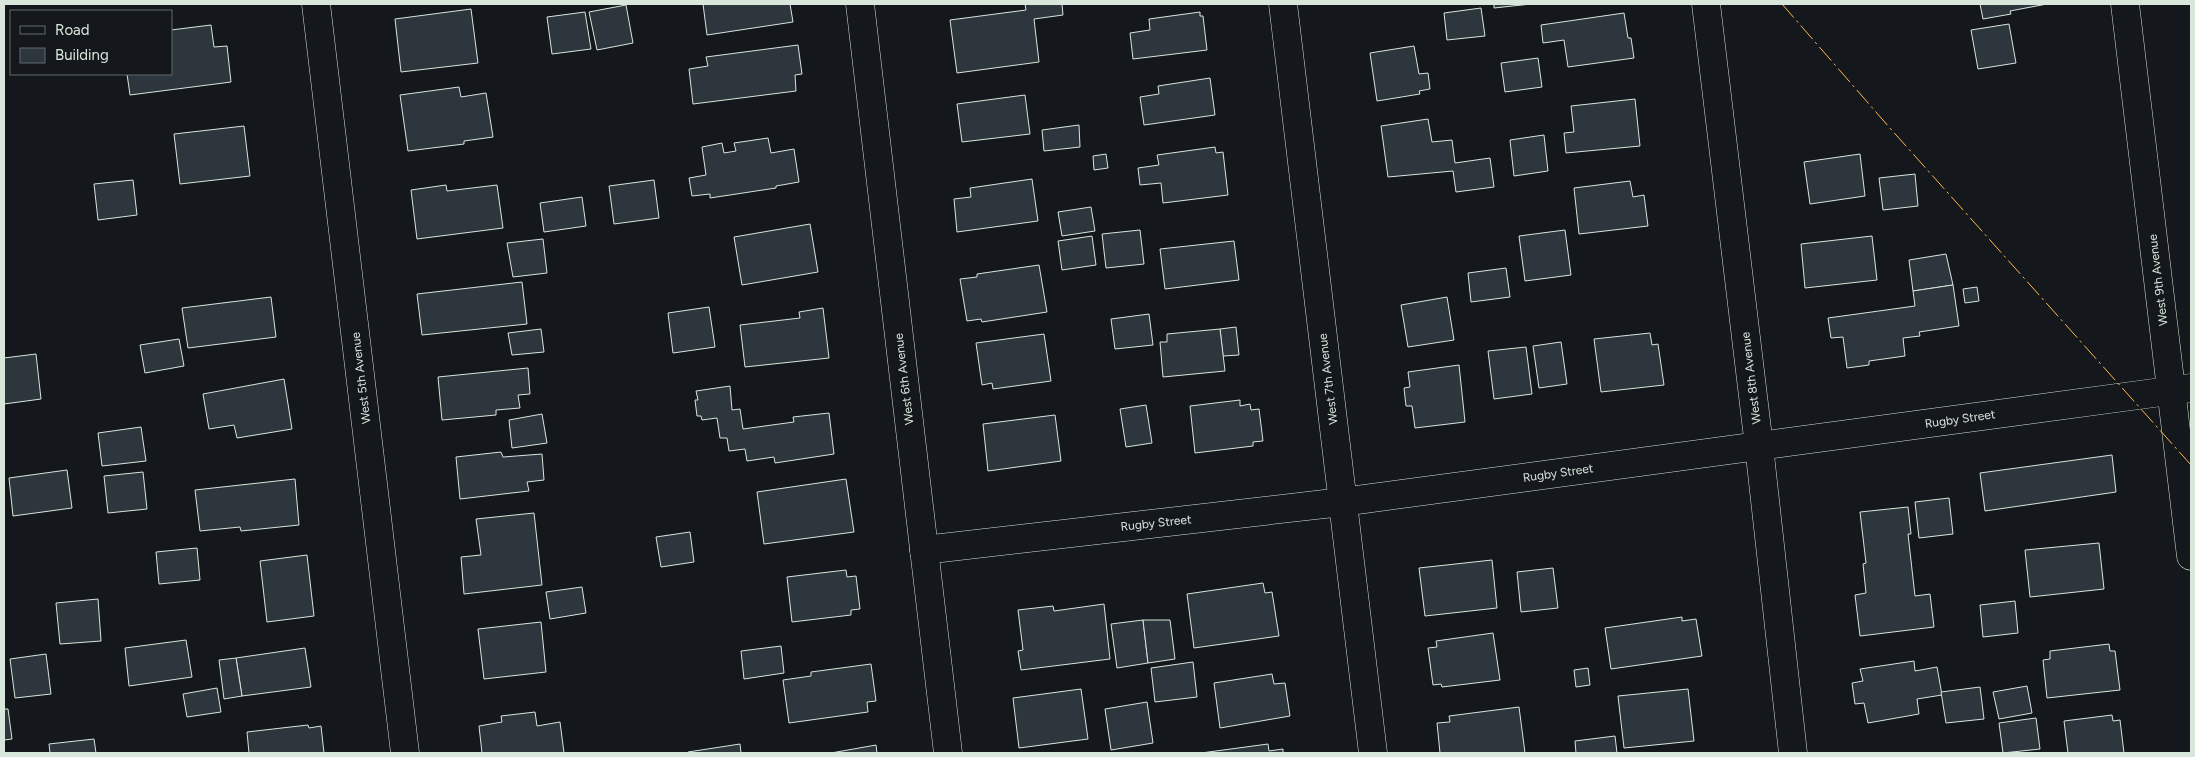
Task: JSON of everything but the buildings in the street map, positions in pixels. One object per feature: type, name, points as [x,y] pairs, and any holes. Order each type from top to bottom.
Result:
[{"type":"street","name":"West 5th Avenue","points":[[316,4],[406,753]]},
{"type":"street","name":"West 6th Avenue","points":[[860,4],[948,753]]},
{"type":"street","name":"West 7th Avenue","points":[[1283,4],[1373,753]]},
{"type":"street","name":"West 8th Avenue","points":[[1706,4],[1759,446],[1793,753]]},
{"type":"street","name":"West 9th Avenue","points":[[2125,4],[2181,389],[2191,556]]},
{"type":"street","name":"Rugby Street","points":[[924,550],[1342,502],[2181,389]]},
{"type":"power","points":[[1782,4],[1889,127],[2191,465]]}]
